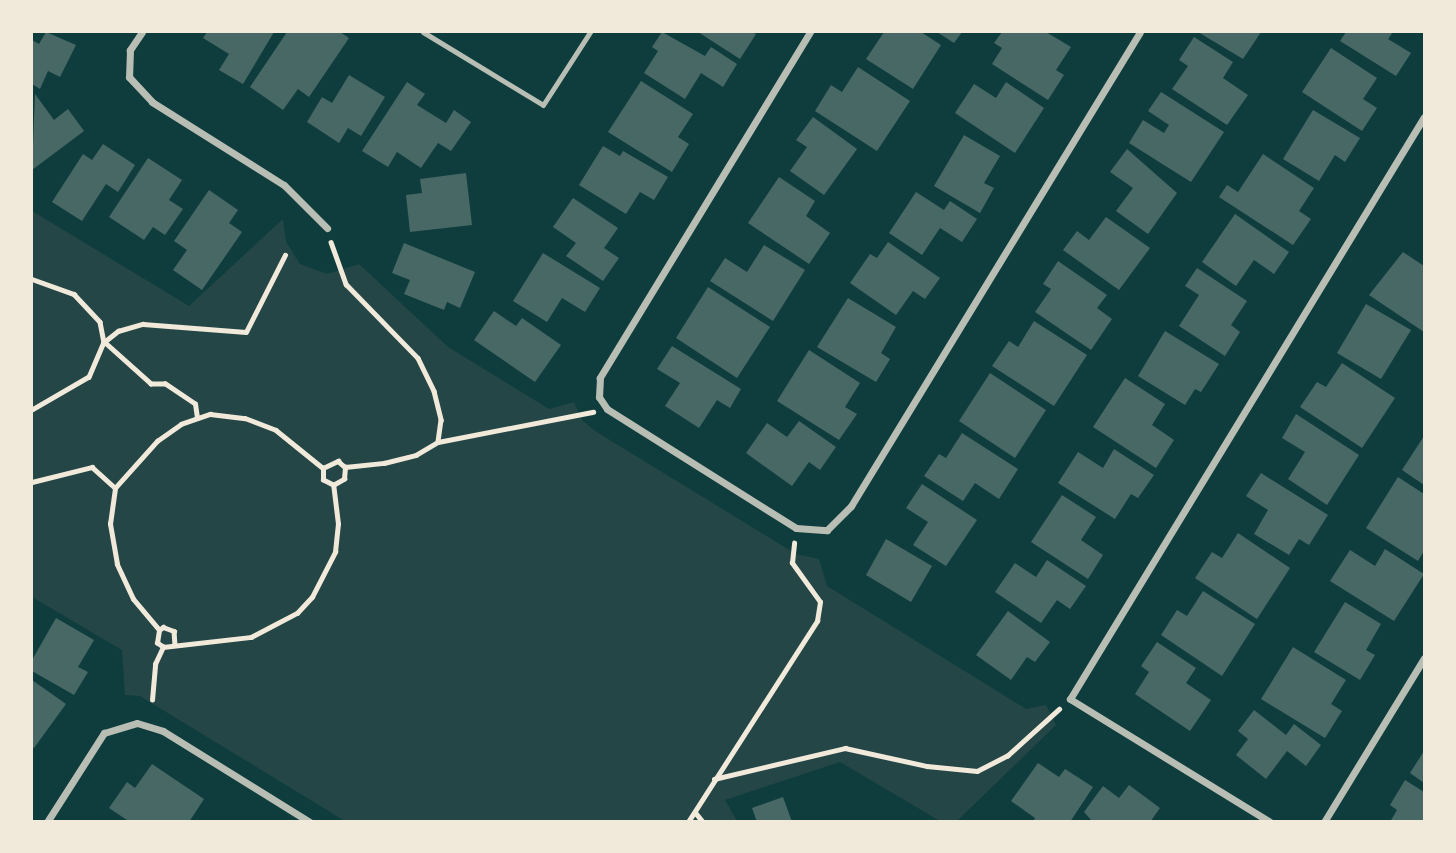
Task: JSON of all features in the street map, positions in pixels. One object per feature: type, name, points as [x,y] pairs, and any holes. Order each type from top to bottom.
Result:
[{"type":"street","points":[[142,32],[130,51],[129,77],[152,102],[285,186],[327,228]]},
{"type":"street","points":[[810,32],[600,378],[599,397],[607,409],[796,528],[827,530],[851,506],[1140,32]]},
{"type":"street","points":[[1270,821],[1070,699],[1424,117]]},
{"type":"street","points":[[1324,821],[1424,659]]},
{"type":"street","points":[[47,821],[104,733],[137,723],[155,727],[310,821]]},
{"type":"lane","points":[[423,32],[543,105],[590,32]]},
{"type":"path","points":[[327,228],[345,284],[418,358],[434,391],[441,420],[438,442]]},
{"type":"path","points":[[32,410],[89,377],[104,342],[118,331],[143,324],[246,332],[285,254]]},
{"type":"path","points":[[32,279],[74,294],[100,322],[104,342],[151,384],[165,384],[195,404],[197,418]]},
{"type":"path","points":[[345,467],[416,455],[438,442],[607,409]]},
{"type":"path","points":[[159,630],[133,599],[117,564],[110,524],[115,488],[157,441],[197,418],[210,414],[245,418],[266,426],[323,468]]},
{"type":"path","points":[[323,468],[338,461],[345,467]]},
{"type":"path","points":[[32,482],[92,467],[115,488]]},
{"type":"path","points":[[333,485],[344,479],[345,467]]},
{"type":"path","points":[[323,468],[323,480],[333,485]]},
{"type":"path","points":[[175,644],[174,631],[163,626],[159,630],[157,643],[163,647],[251,637],[297,613],[324,578],[335,552],[338,524],[333,485]]},
{"type":"path","points":[[688,821],[821,612],[820,601],[792,563],[796,528]]},
{"type":"path","points":[[152,700],[155,664],[163,647]]},
{"type":"path","points":[[714,779],[845,748],[927,766],[977,771],[1007,756],[1070,699]]},
{"type":"path","points":[[694,811],[703,821]]},
{"type":"path","points":[[413,821],[439,821]]},
{"type":"shaded area","points":[[32,211],[189,306],[283,219],[286,242],[300,264],[327,274],[359,264],[448,347],[549,409],[574,402],[582,420],[595,431],[796,554],[819,559],[827,586],[1026,709],[1046,705],[1056,725],[957,821],[940,821],[840,762],[725,800],[737,821],[345,821],[140,696],[125,695],[122,650],[32,597]]},
{"type":"building","points":[[46,32],[76,45],[60,77],[48,71],[40,89],[32,84],[32,40],[39,44]]},
{"type":"building","points":[[207,32],[274,32],[243,84],[219,70],[229,54],[203,38]]},
{"type":"building","points":[[287,32],[340,32],[349,38],[309,97],[298,89],[283,110],[250,87]]},
{"type":"building","points":[[662,32],[705,56],[711,47],[737,64],[723,87],[701,73],[685,99],[644,73],[658,51],[652,47]]},
{"type":"building","points":[[698,32],[751,32],[756,34],[740,59]]},
{"type":"building","points":[[884,32],[921,32],[941,45],[913,89],[866,59]]},
{"type":"building","points":[[937,32],[962,32],[954,43]]},
{"type":"building","points":[[1002,32],[1046,32],[1071,47],[1056,70],[1064,75],[1048,100],[992,64],[1002,48],[994,43]]},
{"type":"building","points":[[1198,32],[1261,32],[1243,59]]},
{"type":"building","points":[[1346,32],[1393,32],[1388,39],[1411,53],[1396,76],[1340,41]]},
{"type":"building","points":[[1194,37],[1233,62],[1223,78],[1248,95],[1227,125],[1172,89],[1188,66],[1179,60]]},
{"type":"building","points":[[1331,48],[1377,78],[1363,99],[1377,108],[1362,131],[1302,92]]},
{"type":"building","points":[[858,67],[910,101],[877,151],[815,111],[831,85],[842,92]]},
{"type":"building","points":[[349,75],[385,97],[361,136],[348,128],[339,143],[307,122],[322,97],[332,103]]},
{"type":"building","points":[[641,81],[693,114],[678,137],[689,144],[672,172],[608,132]]},
{"type":"building","points":[[407,82],[425,94],[417,105],[446,123],[454,110],[471,122],[451,151],[438,143],[421,168],[397,152],[388,167],[362,151]]},
{"type":"building","points":[[1006,82],[1044,108],[1015,153],[955,113],[974,84],[996,98]]},
{"type":"building","points":[[1161,92],[1224,132],[1191,182],[1129,143],[1143,120],[1164,133],[1169,125],[1148,111]]},
{"type":"building","points":[[35,94],[54,120],[68,109],[84,131],[32,170]]},
{"type":"building","points":[[1313,110],[1360,138],[1345,162],[1335,155],[1319,181],[1283,159]]},
{"type":"building","points":[[813,117],[857,149],[824,195],[790,171],[807,147],[796,140]]},
{"type":"building","points":[[964,135],[1000,156],[984,183],[994,188],[980,213],[934,186]]},
{"type":"building","points":[[103,144],[135,165],[118,192],[106,184],[82,221],[52,202],[83,154],[92,160]]},
{"type":"building","points":[[603,146],[620,156],[623,151],[668,177],[654,200],[640,192],[626,214],[579,185]]},
{"type":"building","points":[[1127,149],[1177,193],[1148,234],[1116,211],[1133,188],[1110,172]]},
{"type":"building","points":[[1263,154],[1314,188],[1299,211],[1311,219],[1293,245],[1219,197],[1227,185],[1238,192]]},
{"type":"building","points":[[148,158],[182,180],[169,200],[183,209],[165,235],[153,227],[144,240],[109,217]]},
{"type":"building","points":[[466,173],[472,225],[410,232],[406,195],[422,193],[420,179]]},
{"type":"building","points":[[779,177],[815,201],[806,216],[830,233],[809,264],[748,223]]},
{"type":"building","points":[[209,190],[238,210],[229,223],[242,232],[202,290],[173,270],[187,250],[174,241]]},
{"type":"building","points":[[916,192],[944,210],[950,201],[977,219],[962,242],[940,228],[922,255],[889,233]]},
{"type":"building","points":[[573,198],[618,228],[604,248],[619,258],[603,281],[566,256],[576,243],[553,227]]},
{"type":"building","points":[[1235,214],[1289,252],[1274,274],[1254,260],[1236,286],[1202,262]]},
{"type":"building","points":[[1106,217],[1150,248],[1119,290],[1063,250],[1077,231],[1089,240]]},
{"type":"building","points":[[888,242],[940,278],[925,299],[913,291],[896,315],[850,283],[870,254],[877,258]]},
{"type":"building","points":[[404,243],[475,272],[460,308],[447,302],[444,310],[404,294],[410,280],[392,273]]},
{"type":"building","points":[[764,245],[805,270],[773,321],[710,281],[725,258],[747,272]]},
{"type":"building","points":[[1403,252],[1424,266],[1424,332],[1369,295]]},
{"type":"building","points":[[543,253],[600,288],[585,312],[562,298],[547,322],[513,301]]},
{"type":"building","points":[[1058,261],[1107,295],[1097,308],[1112,319],[1091,350],[1035,312],[1051,289],[1043,284]]},
{"type":"building","points":[[1197,268],[1247,301],[1231,325],[1240,332],[1225,356],[1179,326],[1199,295],[1185,286]]},
{"type":"building","points":[[708,287],[770,327],[737,378],[676,338]]},
{"type":"building","points":[[848,298],[896,327],[881,353],[890,359],[876,382],[817,347]]},
{"type":"building","points":[[1366,304],[1411,330],[1381,379],[1337,353]]},
{"type":"building","points":[[494,311],[516,326],[522,318],[561,345],[535,382],[474,340]]},
{"type":"building","points":[[1034,321],[1087,355],[1054,406],[992,366],[1009,341],[1018,347]]},
{"type":"building","points":[[1165,331],[1219,364],[1201,392],[1195,389],[1185,405],[1138,376]]},
{"type":"building","points":[[672,346],[741,389],[730,408],[717,400],[699,428],[665,406],[680,383],[657,369]]},
{"type":"building","points":[[809,350],[860,383],[845,407],[857,414],[839,440],[777,401]]},
{"type":"building","points":[[1342,363],[1395,398],[1362,448],[1300,407],[1317,382],[1326,387]]},
{"type":"building","points":[[990,373],[1046,410],[1015,458],[959,421]]},
{"type":"building","points":[[1125,378],[1165,404],[1152,425],[1174,440],[1156,468],[1093,427]]},
{"type":"building","points":[[1296,414],[1359,455],[1327,505],[1288,479],[1305,452],[1282,438]]},
{"type":"building","points":[[799,421],[836,447],[820,470],[809,462],[792,486],[746,453],[767,423],[787,437]]},
{"type":"building","points":[[962,433],[1018,469],[999,499],[975,483],[963,501],[924,476],[939,454],[946,458]]},
{"type":"building","points":[[1424,436],[1424,485],[1402,470]]},
{"type":"building","points":[[1114,449],[1154,475],[1138,498],[1131,494],[1115,519],[1058,483],[1078,452],[1103,468]]},
{"type":"building","points":[[1261,473],[1328,515],[1309,545],[1299,539],[1289,555],[1254,534],[1268,510],[1246,496]]},
{"type":"building","points":[[1398,477],[1424,494],[1424,551],[1418,561],[1366,528]]},
{"type":"building","points":[[922,484],[977,520],[946,566],[913,545],[928,522],[906,508]]},
{"type":"building","points":[[1062,495],[1096,517],[1081,540],[1103,555],[1088,579],[1031,542]]},
{"type":"building","points":[[1238,533],[1290,568],[1257,619],[1195,578],[1212,552],[1222,558]]},
{"type":"building","points":[[886,539],[932,566],[911,602],[866,575]]},
{"type":"building","points":[[1385,549],[1424,574],[1394,621],[1330,581],[1350,550],[1375,566]]},
{"type":"building","points":[[1047,560],[1086,586],[1070,609],[1057,600],[1041,623],[995,592],[1015,563],[1036,577]]},
{"type":"building","points":[[1203,591],[1255,624],[1222,676],[1161,635],[1177,610],[1187,616]]},
{"type":"building","points":[[1345,602],[1381,624],[1366,650],[1375,655],[1360,680],[1314,652]]},
{"type":"building","points":[[1008,611],[1050,642],[1035,662],[1027,657],[1011,680],[976,655]]},
{"type":"building","points":[[56,618],[94,640],[78,667],[88,672],[74,695],[32,671],[32,660]]},
{"type":"building","points":[[1157,642],[1196,668],[1186,683],[1211,700],[1190,731],[1135,694],[1149,672],[1141,666]]},
{"type":"building","points":[[1293,647],[1346,680],[1331,704],[1342,711],[1325,738],[1261,699]]},
{"type":"building","points":[[32,680],[66,704],[34,748],[32,747]]},
{"type":"building","points":[[1254,710],[1286,735],[1294,724],[1321,745],[1306,766],[1287,751],[1266,779],[1236,755],[1248,739],[1238,731]]},
{"type":"building","points":[[1424,751],[1424,783],[1410,773]]},
{"type":"building","points":[[1038,763],[1059,777],[1065,769],[1093,787],[1070,822],[1033,822],[1035,818],[1011,801]]},
{"type":"building","points":[[152,764],[204,799],[189,822],[130,822],[109,808],[127,782],[135,788]]},
{"type":"building","points":[[1405,780],[1424,792],[1424,822],[1390,822],[1397,810],[1390,805]]},
{"type":"building","points":[[1129,785],[1160,808],[1150,822],[1093,822],[1084,812],[1103,786],[1119,798]]},
{"type":"building","points":[[783,797],[792,822],[757,822],[752,808]]}]
